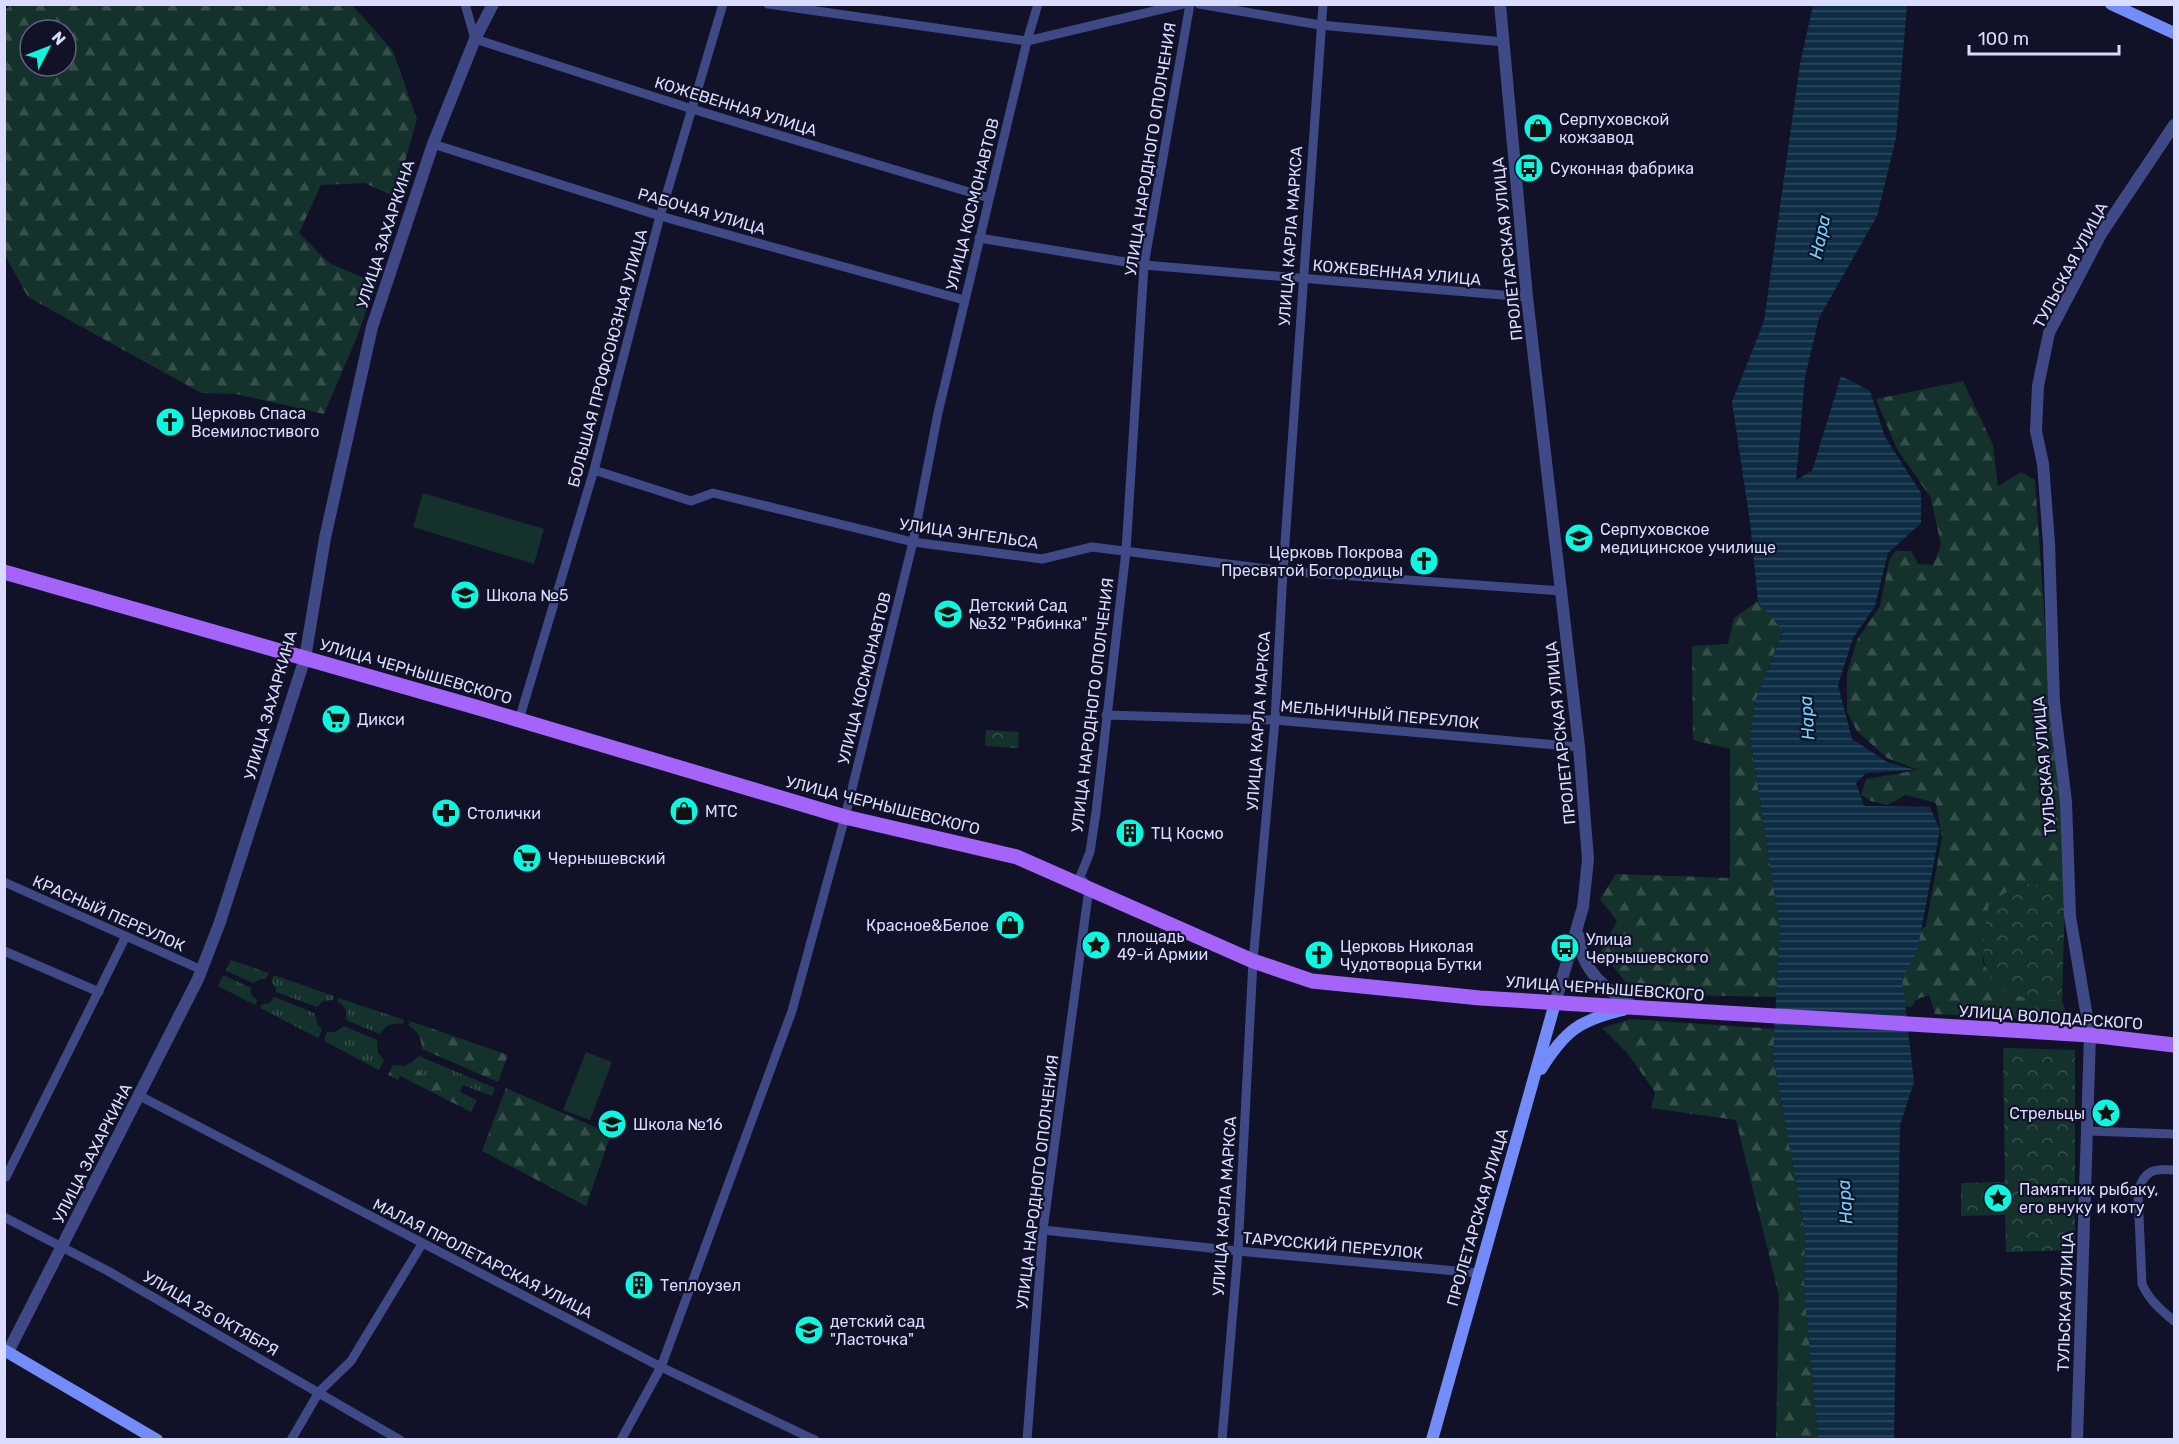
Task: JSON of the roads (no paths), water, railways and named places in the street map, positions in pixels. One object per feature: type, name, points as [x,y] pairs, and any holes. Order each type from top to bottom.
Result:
[{"type":"main road","points":[[2111,4],[2175,33]]},
{"type":"main road","name":"УЛИЦА ЧЕРНЫШЕВСКОГО","points":[[4,572],[519,720],[845,817],[1017,857],[1253,962],[1312,981],[1480,998],[1926,1026]]},
{"type":"main road","name":"ПРОЛЕТАРСКАЯ УЛИЦА","points":[[1432,1440],[1555,1003]]},
{"type":"main road","points":[[1534,1080],[1554,1048],[1571,1029],[1597,1016],[1636,1007]]},
{"type":"main road","name":"УЛИЦА ВОЛОДАРСКОГО","points":[[1926,1026],[2090,1035],[2175,1045]]},
{"type":"main road","points":[[7,1351],[156,1440]]},
{"type":"street","points":[[465,4],[475,39]]},
{"type":"street","name":"УЛИЦА ЗАХАРКИНА","points":[[7,1351],[140,1096],[202,970],[220,922],[305,658],[326,538],[372,327],[433,144],[475,39],[493,4]]},
{"type":"street","name":"БОЛЬШАЯ ПРОФСОЮЗНАЯ УЛИЦА","points":[[519,720],[594,470],[660,216],[723,4]]},
{"type":"street","points":[[768,4],[1027,41],[1184,4]]},
{"type":"street","name":"УЛИЦА КОСМОНАВТОВ","points":[[621,1440],[662,1367],[792,1011],[845,817],[913,542],[938,413],[964,300],[1038,4]]},
{"type":"street","name":"УЛИЦА НАРОДНОГО ОПОЛЧЕНИЯ","points":[[1027,1440],[1043,1230],[1089,888],[1080,877],[1090,852],[1096,812],[1126,551],[1144,265],[1190,4]]},
{"type":"street","points":[[1199,4],[1320,25],[1504,42]]},
{"type":"street","name":"УЛИЦА КАРЛА МАРКСА","points":[[1222,1440],[1238,1251],[1253,962],[1275,720],[1302,279],[1323,4]]},
{"type":"street","name":"ПРОЛЕТАРСКАЯ УЛИЦА","points":[[1500,4],[1527,297],[1579,747],[1588,858],[1583,907],[1555,1003]]},
{"type":"street","name":"КОЖЕВЕННАЯ УЛИЦА","points":[[475,39],[692,109],[989,198]]},
{"type":"street","name":"ТУЛЬСКАЯ УЛИЦА","points":[[2077,1440],[2090,1035],[2070,916],[2066,802],[2054,702],[2049,543],[2043,464],[2036,431],[2038,386],[2049,333],[2102,234],[2175,125]]},
{"type":"street","name":"РАБОЧАЯ УЛИЦА","points":[[433,144],[660,216],[964,300]]},
{"type":"street","name":"КОЖЕВЕННАЯ УЛИЦА","points":[[979,238],[1144,265],[1527,297]]},
{"type":"street","name":"УЛИЦА ЭНГЕЛЬСА","points":[[594,470],[691,501],[712,493],[913,542],[1042,559],[1092,547],[1283,571],[1562,591]]},
{"type":"street","name":"МЕЛЬНИЧНЫЙ ПЕРЕУЛОК","points":[[1106,715],[1275,720],[1579,747]]},
{"type":"street","name":"КРАСНЫЙ ПЕРЕУЛОК","points":[[4,882],[202,970]]},
{"type":"street","points":[[1577,930],[1580,952],[1588,967],[1615,996],[1636,1007]]},
{"type":"street","points":[[6,1177],[126,936]]},
{"type":"street","points":[[4,951],[99,992]]},
{"type":"street","name":"МАЛАЯ ПРОЛЕТАРСКАЯ УЛИЦА","points":[[140,1096],[662,1367],[815,1440]]},
{"type":"street","points":[[2088,1131],[2175,1134]]},
{"type":"street","points":[[2175,1170],[2155,1170],[2146,1174],[2140,1182],[2138,1193],[2142,1284],[2157,1307],[2175,1321]]},
{"type":"street","name":"УЛИЦА 25 ОКТЯБРЯ","points":[[4,1217],[108,1271],[400,1440]]},
{"type":"street","name":"ТАРУССКИЙ ПЕРЕУЛОК","points":[[1043,1230],[1478,1273]]},
{"type":"street","points":[[291,1440],[319,1392],[351,1360],[422,1244]]},
{"type":"water","name":"Нара","points":[[1813,5],[1907,5],[1896,138],[1877,216],[1819,318],[1805,377],[1796,480],[1812,471],[1841,376],[1870,391],[1885,437],[1921,493],[1921,523],[1888,553],[1875,606],[1853,638],[1838,685],[1852,739],[1887,762],[1915,770],[1866,773],[1856,783],[1864,806],[1930,807],[1940,830],[1917,952],[1902,978],[1914,1082],[1900,1125],[1894,1439],[1818,1439],[1804,1288],[1805,1232],[1773,1055],[1780,928],[1750,737],[1755,702],[1783,631],[1758,601],[1750,522],[1732,402],[1764,321],[1800,64]]},
{"type":"place","name":"Серпуховской кожзавод","points":[[1538,128]]},
{"type":"place","name":"Суконная фабрика","points":[[1529,168]]},
{"type":"place","name":"Церковь Спаса Всемилостивого","points":[[170,422]]},
{"type":"place","name":"Серпуховское медицинское училище","points":[[1579,538]]},
{"type":"place","name":"Церковь Покрова Пресвятой Богородицы","points":[[1424,561]]},
{"type":"place","name":"Школа №5","points":[[465,595]]},
{"type":"place","name":"Детский Сад №32 \"Рябинка\"","points":[[948,614]]},
{"type":"place","name":"Дикси","points":[[336,719]]},
{"type":"place","name":"МТС","points":[[684,811]]},
{"type":"place","name":"Столички","points":[[446,813]]},
{"type":"place","name":"ТЦ Космо","points":[[1130,833]]},
{"type":"place","name":"Чернышевский","points":[[527,858]]},
{"type":"place","name":"Красное&Белое","points":[[1010,925]]},
{"type":"place","name":"площадь 49-й Армии","points":[[1096,945]]},
{"type":"place","name":"Улица Чернышевского","points":[[1565,948]]},
{"type":"place","name":"Церковь Николая Чудотворца Бутки","points":[[1319,955]]},
{"type":"place","name":"Стрельцы","points":[[2106,1113]]},
{"type":"place","name":"Школа №16","points":[[612,1124]]},
{"type":"place","name":"Памятник рыбаку, его внуку и коту","points":[[1998,1198]]},
{"type":"place","name":"Теплоузел","points":[[639,1285]]},
{"type":"place","name":"детский сад \"Ласточка\"","points":[[809,1330]]}]
